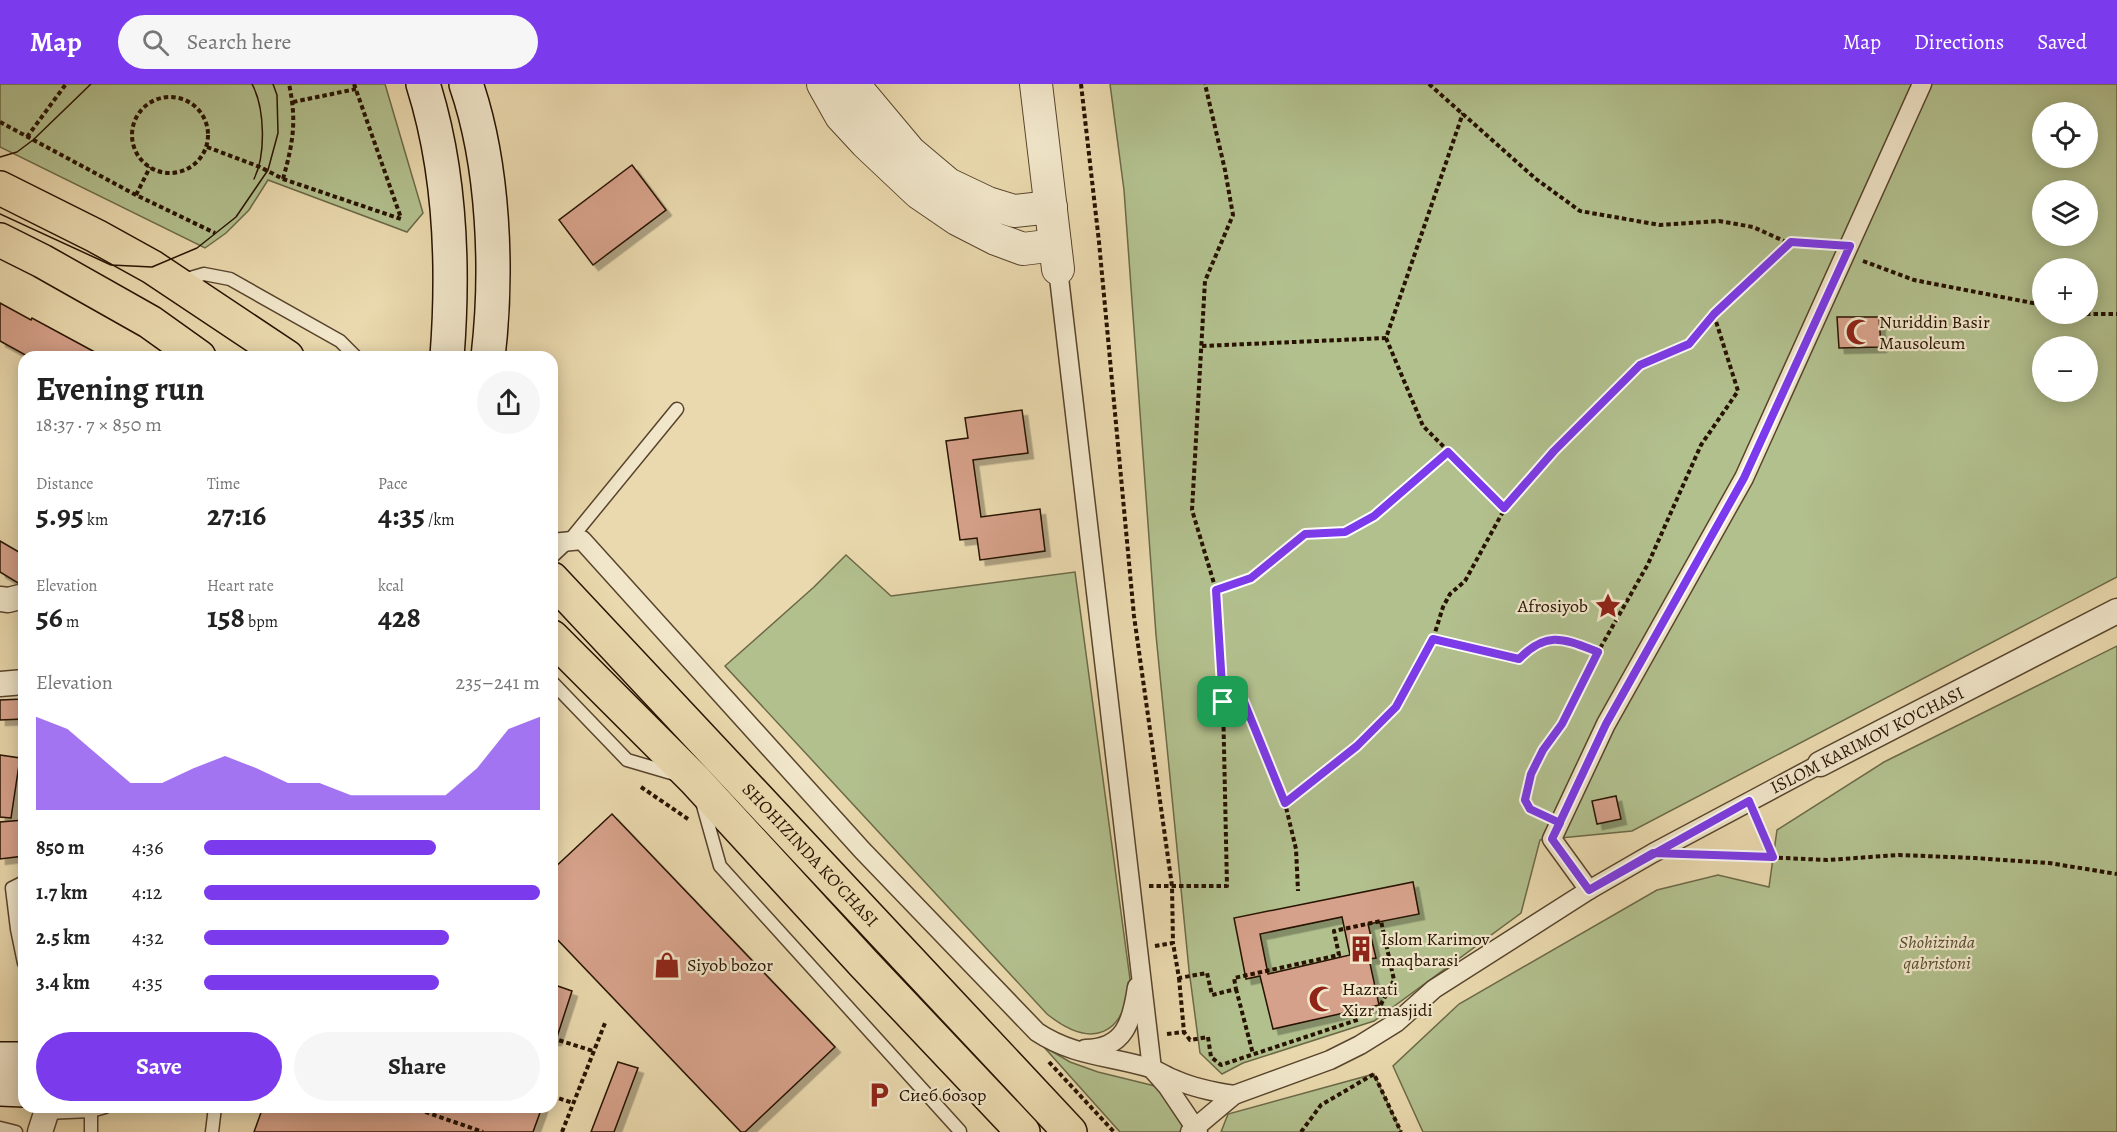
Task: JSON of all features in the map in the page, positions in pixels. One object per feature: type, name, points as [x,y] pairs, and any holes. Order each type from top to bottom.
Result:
[{"type":"main road","points":[[423,84],[435,120],[446,200],[450,309],[447,351]]},
{"type":"main road","points":[[470,96],[484,160],[491,210],[492,288],[488,351]]},
{"type":"main road","points":[[0,188],[96,236],[177,282],[278,351]]},
{"type":"main road","points":[[0,240],[150,322],[191,351]]},
{"type":"main road","points":[[150,322],[177,282]]},
{"type":"main road","name":"SHOHIZINDA KO'CHASI","points":[[558,585],[1070,1132]]},
{"type":"main road","name":"SHOHIZINDA KO'CHASI","points":[[558,643],[695,780],[1023,1132]]},
{"type":"main road","points":[[0,1059],[18,1059]]},
{"type":"main road","points":[[0,1089],[18,1099]]},
{"type":"street","points":[[823,84],[841,116],[919,193],[957,219],[996,239],[1023,249],[1057,257]]},
{"type":"street","points":[[853,84],[910,152],[948,184],[988,203],[1014,211],[1052,207]]},
{"type":"street","points":[[1036,84],[1152,1069],[1167,1086],[1195,1130]]},
{"type":"street","points":[[1589,890],[1552,839],[1606,724],[1744,478],[1922,84]]},
{"type":"street","points":[[560,542],[582,540],[862,850],[1037,1032],[1069,1049],[1152,1069],[1197,1088],[1234,1095]]},
{"type":"street","points":[[0,599],[18,598]]},
{"type":"street","name":"ISLOM KARIMOV KO'CHASI","points":[[1195,1130],[1234,1095],[1330,1060],[1360,1045],[1397,1022],[1434,989],[1589,890],[1653,853],[2117,611]]},
{"type":"street","points":[[0,684],[18,682]]},
{"type":"street","points":[[1069,1049],[1096,1049],[1108,1046],[1118,1038],[1130,1021],[1134,1006],[1139,955]]},
{"type":"lane","points":[[177,282],[204,274],[230,279],[339,341],[350,351]]},
{"type":"lane","points":[[560,542],[677,409]]},
{"type":"lane","points":[[558,688],[627,760],[695,780],[720,866],[960,1131]]},
{"type":"lane","points":[[18,885],[12,888],[18,921]]},
{"type":"lane","points":[[91,1132],[92,1113]]},
{"type":"lane","points":[[212,1132],[214,1113]]},
{"type":"lane","points":[[0,1128],[16,1132]]},
{"type":"path","points":[[27,137],[66,84]]},
{"type":"path","points":[[283,179],[293,143],[293,102],[289,84]]},
{"type":"path","points":[[1081,84],[1102,274],[1134,616],[1172,886],[1173,943],[1185,1032],[1190,1040],[1208,1037],[1212,1057],[1221,1065],[1364,1018]]},
{"type":"path","points":[[1131,886],[1227,886],[1223,702],[1216,590],[1192,510],[1205,280],[1233,215],[1206,84]]},
{"type":"path","points":[[1429,84],[1536,179],[1580,212],[1659,225],[1719,221],[1753,227],[1784,241],[1848,250],[1914,280],[2032,303]]},
{"type":"path","points":[[207,147],[260,167],[283,179],[401,219],[355,87],[293,102]]},
{"type":"path","points":[[165,97],[184,99],[199,110],[207,126],[207,147],[199,161],[183,171],[165,173],[150,167],[135,153],[131,135],[135,117],[148,103],[156,100],[165,97]]},
{"type":"path","points":[[1463,113],[1386,338],[1423,426],[1504,508]]},
{"type":"path","points":[[0,122],[136,195],[215,233]]},
{"type":"path","points":[[136,195],[150,167]]},
{"type":"path","points":[[1285,803],[1357,746],[1396,707],[1433,639],[1443,607],[1450,594],[1465,581],[1504,508],[1554,451],[1640,365],[1689,344],[1714,314],[1791,242]]},
{"type":"path","points":[[1560,823],[1530,809],[1525,800],[1531,774],[1543,750],[1562,724],[1598,652],[1648,564],[1701,445],[1738,392],[1714,314]]},
{"type":"path","points":[[2098,314],[2117,314]]},
{"type":"path","points":[[1202,346],[1386,338]]},
{"type":"path","points":[[1216,590],[1251,578],[1305,534],[1345,532],[1374,516],[1448,452]]},
{"type":"path","points":[[1433,639],[1519,659],[1529,649],[1544,640],[1556,638],[1598,652]]},
{"type":"path","points":[[1223,702],[1244,702],[1285,803],[1296,849],[1298,891]]},
{"type":"path","points":[[1749,801],[1773,857]]},
{"type":"path","points":[[1653,853],[1827,860],[1899,855],[1975,858],[2049,863],[2117,874]]},
{"type":"path","points":[[1254,1054],[1233,978],[1339,955],[1334,931],[1381,921],[1394,980],[1386,999]]},
{"type":"path","points":[[1139,955],[1173,943]]},
{"type":"path","points":[[1179,978],[1207,973],[1212,995],[1236,989]]},
{"type":"path","points":[[562,1132],[605,1023]]},
{"type":"path","points":[[558,1040],[593,1051]]},
{"type":"path","points":[[1045,1058],[1114,1132]]},
{"type":"path","points":[[1301,1132],[1321,1105],[1374,1074],[1401,1132]]},
{"type":"path","points":[[558,1098],[573,1103]]},
{"type":"path","points":[[428,1113],[483,1132]]},
{"type":"green space","points":[[0,84],[385,84],[423,213],[407,232],[268,180],[249,210],[226,233],[205,248],[0,147]]},
{"type":"green space","name":"Afrosiyob","points":[[1110,84],[2117,84],[2117,577],[1632,831],[1540,840],[1521,913],[1374,1021],[1243,1063],[1222,1074],[1200,1053],[1189,970],[1156,635],[1124,190]]},
{"type":"green space","points":[[846,555],[891,596],[1075,572],[1130,979],[1127,998],[1121,1014],[1113,1025],[1104,1031],[1092,1034],[1078,1032],[1047,1014],[725,666],[814,587]]},
{"type":"green space","name":"Shohizinda qabristoni","points":[[2117,646],[2117,1132],[1423,1132],[1393,1066],[1459,1004],[1657,890],[1718,875],[1769,887],[1777,830],[1884,762]]},
{"type":"green space","points":[[1043,1046],[1070,1062],[1098,1072],[1159,1087],[1187,1127],[1182,1132],[1120,1132]]},
{"type":"green space","points":[[1374,1074],[1401,1132],[1221,1132],[1228,1114]]},
{"type":"building","points":[[632,165],[666,210],[593,265],[559,220]]},
{"type":"building","points":[[0,303],[93,351],[18,351],[0,341]]},
{"type":"building","name":"Nuriddin Basir Mausoleum","points":[[1837,317],[1879,317],[1881,347],[1839,348]]},
{"type":"building","points":[[1022,410],[1028,453],[973,460],[981,517],[1040,509],[1045,551],[980,560],[977,538],[960,540],[946,441],[968,438],[965,418]]},
{"type":"building","points":[[0,541],[18,552],[18,583],[0,572]]},
{"type":"building","points":[[18,699],[18,719],[0,720],[0,700]]},
{"type":"building","points":[[0,755],[18,758],[18,771],[11,818],[0,817]]},
{"type":"building","points":[[1616,796],[1621,819],[1597,824],[1592,801]]},
{"type":"building","points":[[612,814],[835,1047],[745,1132],[741,1132],[558,940],[558,864]]},
{"type":"building","points":[[18,820],[18,857],[0,859],[0,822]]},
{"type":"building","points":[[1413,882],[1419,914],[1368,924],[1376,958],[1369,959],[1379,1005],[1273,1029],[1260,976],[1246,979],[1234,918]],"holes":[[[1342,917],[1350,955],[1268,974],[1260,934]]]},
{"type":"building","points":[[558,986],[572,991],[558,1034]]},
{"type":"building","points":[[618,1062],[638,1068],[614,1132],[591,1132]]},
{"type":"building","points":[[261,1113],[540,1113],[533,1132],[254,1132]]},
{"type":"tram line","points":[[0,157],[17,152],[33,140],[91,84]]},
{"type":"tram line","points":[[252,84],[262,118],[261,157],[254,179]]},
{"type":"tram line","points":[[0,214],[111,265],[152,267],[197,248],[236,217],[268,170],[278,133],[277,95],[273,84]]},
{"type":"place","name":"Nuriddin Basir Mausoleum","points":[[1859,332]]},
{"type":"place","name":"Afrosiyob","points":[[1608,606]]},
{"type":"place","name":"Islom Karimov maqbarasi","points":[[1361,949]]},
{"type":"place","name":"Siyob bozor","points":[[667,965]]},
{"type":"place","name":"Hazrati Xizr masjidi","points":[[1322,999]]},
{"type":"place","name":"Сиеб бозор","points":[[879,1095]]},
{"type":"route","points":[[1223,702],[1216,590],[1251,578],[1305,534],[1345,532],[1374,516],[1448,452],[1504,508],[1554,451],[1640,365],[1689,344],[1714,314],[1791,242],[1850,246],[1744,478],[1606,724],[1560,823],[1552,839],[1589,890],[1653,853],[1773,857],[1749,801],[1653,853],[1589,890],[1552,839],[1560,823],[1530,809],[1525,800],[1531,774],[1543,750],[1562,724],[1598,652],[1568,641],[1556,638],[1544,640],[1529,649],[1519,659],[1433,639],[1396,707],[1357,746],[1285,803],[1244,702],[1223,702]]}]
